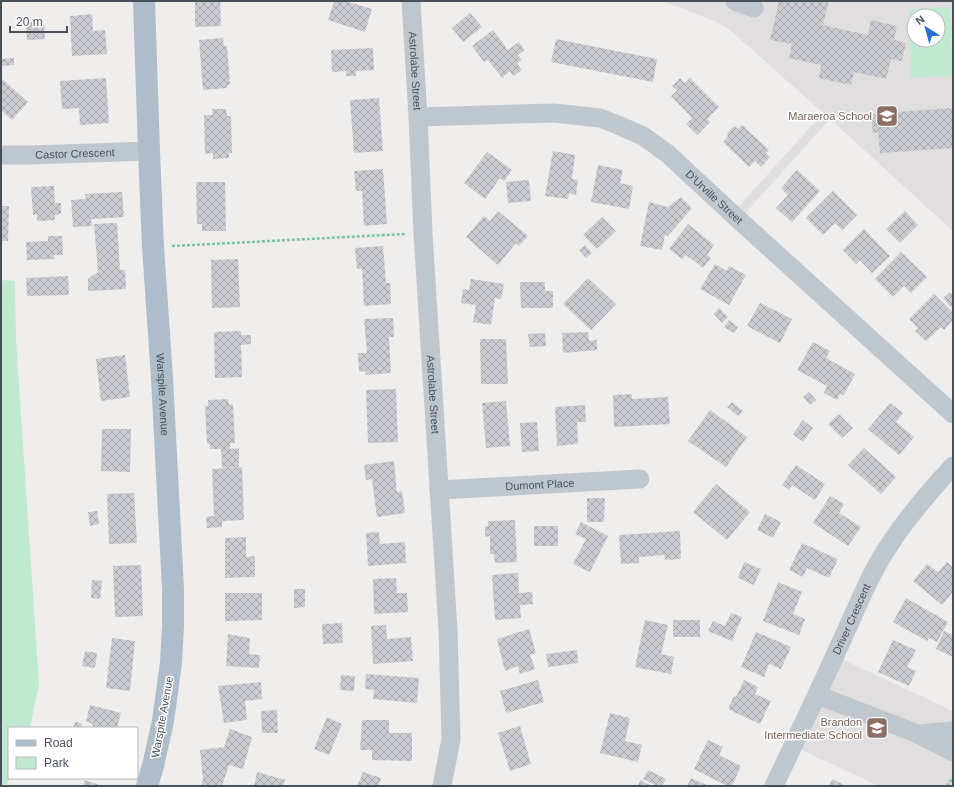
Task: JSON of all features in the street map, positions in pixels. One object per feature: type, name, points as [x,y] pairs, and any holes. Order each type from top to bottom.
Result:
[{"type":"main road","name":"Warspite Avenue","points":[[144,1],[153,247],[162,378],[173,588],[171,662],[163,721],[147,786]]},
{"type":"street","name":"Astrolabe Street","points":[[411,1],[448,630],[451,739],[442,786]]},
{"type":"street","points":[[735,1],[754,8]]},
{"type":"street","name":"D'Urville Street","points":[[418,117],[554,112],[600,118],[643,136],[668,154],[953,414]]},
{"type":"street","name":"Castor Crescent","points":[[1,155],[149,151]]},
{"type":"street","name":"Driver Crescent","points":[[774,786],[872,575],[889,545],[907,519],[953,466]]},
{"type":"street","name":"Dumont Place","points":[[439,490],[640,479]]},
{"type":"street","points":[[817,695],[918,734],[953,752]]},
{"type":"street","points":[[918,734],[953,731]]},
{"type":"path","points":[[153,247],[424,233]]},
{"type":"path","points":[[947,786],[953,778]]},
{"type":"shaded area","name":"Maraeroa School","points":[[662,1],[953,1],[953,231],[830,119],[739,220],[732,214],[823,113],[730,30],[717,22]]},
{"type":"shaded area","name":"Brandon Intermediate School","points":[[835,656],[953,711],[953,786],[879,786],[793,746]]},
{"type":"green space","points":[[950,7],[952,76],[911,78],[910,48],[946,48],[946,8],[930,8]]},
{"type":"green space","points":[[1,280],[15,281],[16,340],[39,684],[30,727],[8,727],[8,779],[10,779],[6,786],[1,786]]},
{"type":"building","points":[[195,1],[220,1],[221,26],[195,27]]},
{"type":"building","points":[[334,1],[345,1],[372,9],[365,32],[328,20]]},
{"type":"building","points":[[779,1],[829,1],[823,25],[868,35],[871,20],[897,26],[894,40],[906,43],[902,61],[891,59],[886,79],[854,72],[851,85],[819,78],[821,65],[789,58],[792,44],[770,40]]},
{"type":"building","points":[[470,13],[482,27],[463,42],[452,28]]},
{"type":"building","points":[[92,14],[93,31],[105,30],[107,54],[72,56],[70,16]]},
{"type":"building","points":[[44,21],[45,39],[27,40],[26,22]]},
{"type":"building","points":[[493,30],[508,50],[519,42],[525,50],[518,55],[522,60],[517,63],[522,70],[513,76],[510,71],[502,78],[488,60],[484,62],[472,46]]},
{"type":"building","points":[[223,38],[224,46],[227,46],[230,84],[227,85],[227,88],[203,90],[199,40]]},
{"type":"building","points":[[556,39],[657,59],[653,82],[551,62]]},
{"type":"building","points":[[373,48],[374,70],[356,71],[356,76],[346,76],[346,71],[332,72],[331,50]]},
{"type":"building","points":[[14,58],[14,65],[1,66],[1,59]]},
{"type":"building","points":[[1,78],[28,102],[12,120],[1,110]]},
{"type":"building","points":[[106,78],[109,123],[80,125],[79,108],[62,109],[60,81]]},
{"type":"building","points":[[680,78],[685,83],[690,78],[719,107],[707,119],[710,122],[697,135],[686,124],[692,118],[671,96],[677,91],[672,86]]},
{"type":"building","points":[[379,98],[383,151],[354,153],[350,100]]},
{"type":"building","points":[[953,108],[953,148],[880,153],[878,132],[873,133],[871,114]]},
{"type":"building","points":[[212,109],[226,109],[227,116],[231,116],[232,153],[229,153],[229,158],[213,159],[213,153],[205,154],[204,115],[213,115]]},
{"type":"building","points":[[742,125],[769,150],[766,153],[770,157],[761,167],[755,161],[749,167],[723,142],[728,136],[727,134],[734,126],[738,129]]},
{"type":"building","points":[[553,151],[575,155],[572,179],[578,180],[576,195],[569,193],[568,199],[545,196]]},
{"type":"building","points":[[487,152],[512,170],[504,181],[500,178],[485,199],[464,183]]},
{"type":"building","points":[[598,165],[623,170],[620,183],[633,186],[629,209],[591,202]]},
{"type":"building","points":[[383,169],[387,224],[364,226],[362,191],[356,191],[354,171]]},
{"type":"building","points":[[797,170],[820,191],[792,222],[776,208],[788,195],[781,188]]},
{"type":"building","points":[[529,180],[531,201],[508,203],[506,182]]},
{"type":"building","points":[[196,182],[225,182],[226,231],[202,231],[202,224],[197,224]]},
{"type":"building","points":[[54,186],[55,203],[61,203],[61,214],[55,215],[55,220],[37,221],[37,214],[33,215],[31,187]]},
{"type":"building","points":[[833,191],[857,215],[842,230],[835,223],[823,235],[806,218]]},
{"type":"building","points":[[122,192],[124,217],[91,219],[92,226],[73,227],[71,200],[86,199],[85,194]]},
{"type":"building","points":[[681,197],[692,208],[668,236],[665,235],[662,250],[640,246],[649,202],[668,207]]},
{"type":"building","points":[[1,206],[9,206],[8,241],[1,241]]},
{"type":"building","points":[[498,211],[528,236],[519,246],[516,243],[498,265],[466,237],[484,216],[490,221]]},
{"type":"building","points":[[905,211],[918,225],[900,243],[886,229]]},
{"type":"building","points":[[602,217],[616,231],[597,249],[583,235]]},
{"type":"building","points":[[117,223],[120,270],[125,270],[126,289],[88,291],[88,279],[98,272],[94,224]]},
{"type":"building","points":[[688,224],[714,245],[707,255],[711,258],[703,268],[686,255],[682,259],[669,249]]},
{"type":"building","points":[[864,229],[890,256],[872,273],[860,260],[856,264],[843,250]]},
{"type":"building","points":[[48,236],[62,236],[63,255],[54,255],[54,259],[27,260],[26,242],[48,241]]},
{"type":"building","points":[[585,245],[592,253],[586,258],[579,250]]},
{"type":"building","points":[[383,246],[386,283],[390,283],[391,304],[364,306],[362,269],[357,269],[355,248]]},
{"type":"building","points":[[901,252],[927,277],[911,293],[904,286],[893,297],[875,279]]},
{"type":"building","points":[[238,259],[240,307],[212,308],[211,260]]},
{"type":"building","points":[[715,264],[727,271],[729,266],[746,275],[729,305],[700,289]]},
{"type":"building","points":[[68,276],[69,295],[27,296],[26,278]]},
{"type":"building","points":[[588,278],[616,304],[591,330],[563,304]]},
{"type":"building","points":[[471,279],[504,284],[501,299],[495,298],[491,325],[473,322],[476,305],[461,303],[463,289],[469,290]]},
{"type":"building","points":[[520,282],[545,282],[545,291],[553,291],[553,308],[521,308]]},
{"type":"building","points":[[950,292],[953,296],[953,305],[951,307],[943,298]]},
{"type":"building","points":[[934,294],[953,313],[953,320],[944,330],[941,327],[926,341],[915,331],[918,328],[909,319]]},
{"type":"building","points":[[760,303],[792,319],[780,343],[747,326]]},
{"type":"building","points":[[719,308],[728,317],[722,323],[714,314]]},
{"type":"building","points":[[393,318],[394,337],[389,337],[391,373],[366,375],[365,371],[359,372],[358,353],[367,353],[364,319]]},
{"type":"building","points":[[729,320],[738,327],[734,333],[724,327]]},
{"type":"building","points":[[241,331],[241,335],[251,335],[251,344],[241,345],[242,377],[215,378],[214,332]]},
{"type":"building","points":[[588,332],[589,341],[597,340],[597,350],[563,353],[562,333]]},
{"type":"building","points":[[545,333],[546,346],[530,347],[528,334]]},
{"type":"building","points":[[480,339],[506,339],[508,384],[481,384]]},
{"type":"building","points":[[813,342],[830,351],[826,358],[855,374],[844,395],[840,394],[837,400],[824,393],[827,386],[797,370]]},
{"type":"building","points":[[125,355],[130,397],[101,401],[96,359]]},
{"type":"building","points":[[396,389],[398,442],[368,443],[366,390]]},
{"type":"building","points":[[809,392],[816,400],[810,405],[803,397]]},
{"type":"building","points":[[632,394],[632,399],[668,397],[670,424],[614,427],[613,395]]},
{"type":"building","points":[[228,399],[229,405],[233,404],[235,443],[230,443],[230,449],[239,448],[239,467],[222,468],[221,449],[210,449],[210,444],[207,444],[205,406],[208,406],[208,400]]},
{"type":"building","points":[[506,401],[510,446],[486,448],[482,403]]},
{"type":"building","points":[[732,402],[743,411],[738,416],[727,407]]},
{"type":"building","points":[[890,403],[903,413],[896,422],[914,437],[899,455],[868,429]]},
{"type":"building","points":[[585,405],[586,422],[577,422],[578,444],[557,446],[555,407]]},
{"type":"building","points":[[710,410],[747,437],[726,467],[688,441]]},
{"type":"building","points":[[839,414],[853,428],[842,438],[828,424]]},
{"type":"building","points":[[803,420],[813,428],[803,442],[793,434]]},
{"type":"building","points":[[537,422],[539,451],[522,452],[520,423]]},
{"type":"building","points":[[102,429],[131,429],[130,472],[101,471]]},
{"type":"building","points":[[864,448],[896,477],[881,494],[848,465]]},
{"type":"building","points":[[394,461],[397,492],[402,491],[405,513],[377,517],[372,479],[366,480],[364,465]]},
{"type":"building","points":[[796,465],[825,484],[815,500],[792,485],[789,490],[782,485]]},
{"type":"building","points":[[242,467],[244,520],[222,521],[222,527],[207,528],[206,517],[214,516],[212,469]]},
{"type":"building","points":[[716,484],[750,512],[727,540],[693,512]]},
{"type":"building","points":[[134,493],[137,543],[109,544],[107,494]]},
{"type":"building","points":[[830,496],[844,504],[839,513],[861,527],[848,546],[813,523]]},
{"type":"building","points":[[587,498],[605,498],[604,522],[587,522]]},
{"type":"building","points":[[97,511],[99,524],[90,526],[88,512]]},
{"type":"building","points":[[765,514],[781,522],[773,538],[757,530]]},
{"type":"building","points":[[515,520],[517,562],[495,563],[494,554],[490,554],[490,536],[485,537],[485,527],[488,526],[488,521]]},
{"type":"building","points":[[581,522],[608,536],[590,572],[573,564],[586,539],[575,534]]},
{"type":"building","points":[[534,526],[558,526],[558,546],[534,546]]},
{"type":"building","points":[[680,531],[681,559],[665,560],[664,555],[639,557],[639,563],[621,564],[619,535]]},
{"type":"building","points":[[379,532],[380,544],[405,542],[406,563],[368,566],[366,533]]},
{"type":"building","points":[[246,537],[246,557],[255,556],[255,577],[225,578],[225,538]]},
{"type":"building","points":[[802,543],[838,559],[829,578],[807,568],[803,577],[789,570]]},
{"type":"building","points":[[744,562],[761,569],[754,585],[738,578]]},
{"type":"building","points":[[947,562],[953,567],[953,592],[942,605],[913,581],[927,564],[938,572]]},
{"type":"building","points":[[141,565],[143,616],[115,617],[113,566]]},
{"type":"building","points":[[518,573],[519,593],[532,592],[533,604],[520,605],[521,618],[495,620],[492,575]]},
{"type":"building","points":[[396,578],[397,593],[407,593],[408,612],[374,614],[373,579]]},
{"type":"building","points":[[92,580],[102,581],[100,599],[91,598]]},
{"type":"building","points":[[778,582],[802,592],[793,614],[805,619],[799,635],[763,621]]},
{"type":"building","points":[[294,589],[305,589],[305,607],[294,608]]},
{"type":"building","points":[[225,593],[262,593],[262,620],[225,621]]},
{"type":"building","points":[[906,598],[948,622],[937,642],[929,638],[927,641],[893,622]]},
{"type":"building","points":[[731,613],[742,617],[732,641],[708,631],[713,621],[725,626]]},
{"type":"building","points":[[645,620],[668,625],[661,654],[674,657],[671,674],[635,667]]},
{"type":"building","points":[[673,620],[700,620],[700,637],[673,637]]},
{"type":"building","points":[[342,623],[343,643],[323,644],[322,624]]},
{"type":"building","points":[[386,625],[387,639],[411,637],[413,661],[373,664],[371,626]]},
{"type":"building","points":[[529,629],[536,653],[530,655],[535,669],[520,674],[518,666],[505,671],[497,639]]},
{"type":"building","points":[[944,631],[953,635],[953,657],[936,649]]},
{"type":"building","points":[[756,632],[791,647],[781,669],[769,664],[764,677],[741,667]]},
{"type":"building","points":[[228,634],[250,638],[249,654],[260,655],[259,668],[226,666]]},
{"type":"building","points":[[112,638],[135,641],[130,691],[106,688]]},
{"type":"building","points":[[893,640],[916,650],[907,667],[916,671],[909,686],[878,672]]},
{"type":"building","points":[[577,650],[578,663],[548,667],[546,654]]},
{"type":"building","points":[[85,651],[97,653],[95,668],[82,666]]},
{"type":"building","points":[[366,674],[419,678],[417,703],[373,699],[374,690],[365,689]]},
{"type":"building","points":[[341,675],[355,676],[354,691],[340,690]]},
{"type":"building","points":[[538,680],[544,702],[506,713],[500,691]]},
{"type":"building","points":[[744,680],[758,687],[755,694],[771,701],[760,724],[728,709],[734,696],[736,697]]},
{"type":"building","points":[[261,682],[262,699],[245,701],[247,720],[224,723],[218,686]]},
{"type":"building","points":[[90,705],[121,713],[117,727],[92,727],[93,724],[86,721]]},
{"type":"building","points":[[277,710],[278,733],[262,733],[261,711]]},
{"type":"building","points":[[610,713],[630,718],[625,741],[642,745],[638,762],[600,753]]},
{"type":"building","points":[[327,717],[342,724],[329,755],[314,749]]},
{"type":"building","points":[[362,720],[389,720],[389,733],[412,733],[412,761],[372,760],[372,750],[360,750]]},
{"type":"building","points":[[75,722],[82,723],[81,727],[73,727]]},
{"type":"building","points":[[520,726],[531,764],[510,771],[498,733]]},
{"type":"building","points":[[230,729],[252,737],[243,769],[229,765],[222,786],[201,786],[203,779],[200,750],[224,747]]},
{"type":"building","points":[[708,740],[723,747],[719,755],[741,766],[732,786],[727,786],[694,769]]},
{"type":"building","points":[[648,770],[666,779],[662,786],[657,786],[643,779]]},
{"type":"building","points":[[257,772],[285,780],[283,786],[254,786]]},
{"type":"building","points":[[363,772],[381,778],[378,786],[357,786]]},
{"type":"building","points":[[691,778],[709,786],[687,786]]},
{"type":"building","points":[[832,779],[846,786],[829,786]]},
{"type":"building","points":[[85,780],[102,786],[83,786]]},
{"type":"building","points":[[640,780],[652,786],[638,786]]},
{"type":"place","name":"Maraeroa School","points":[[887,116]]},
{"type":"place","name":"Brandon Intermediate School","points":[[877,728]]}]
